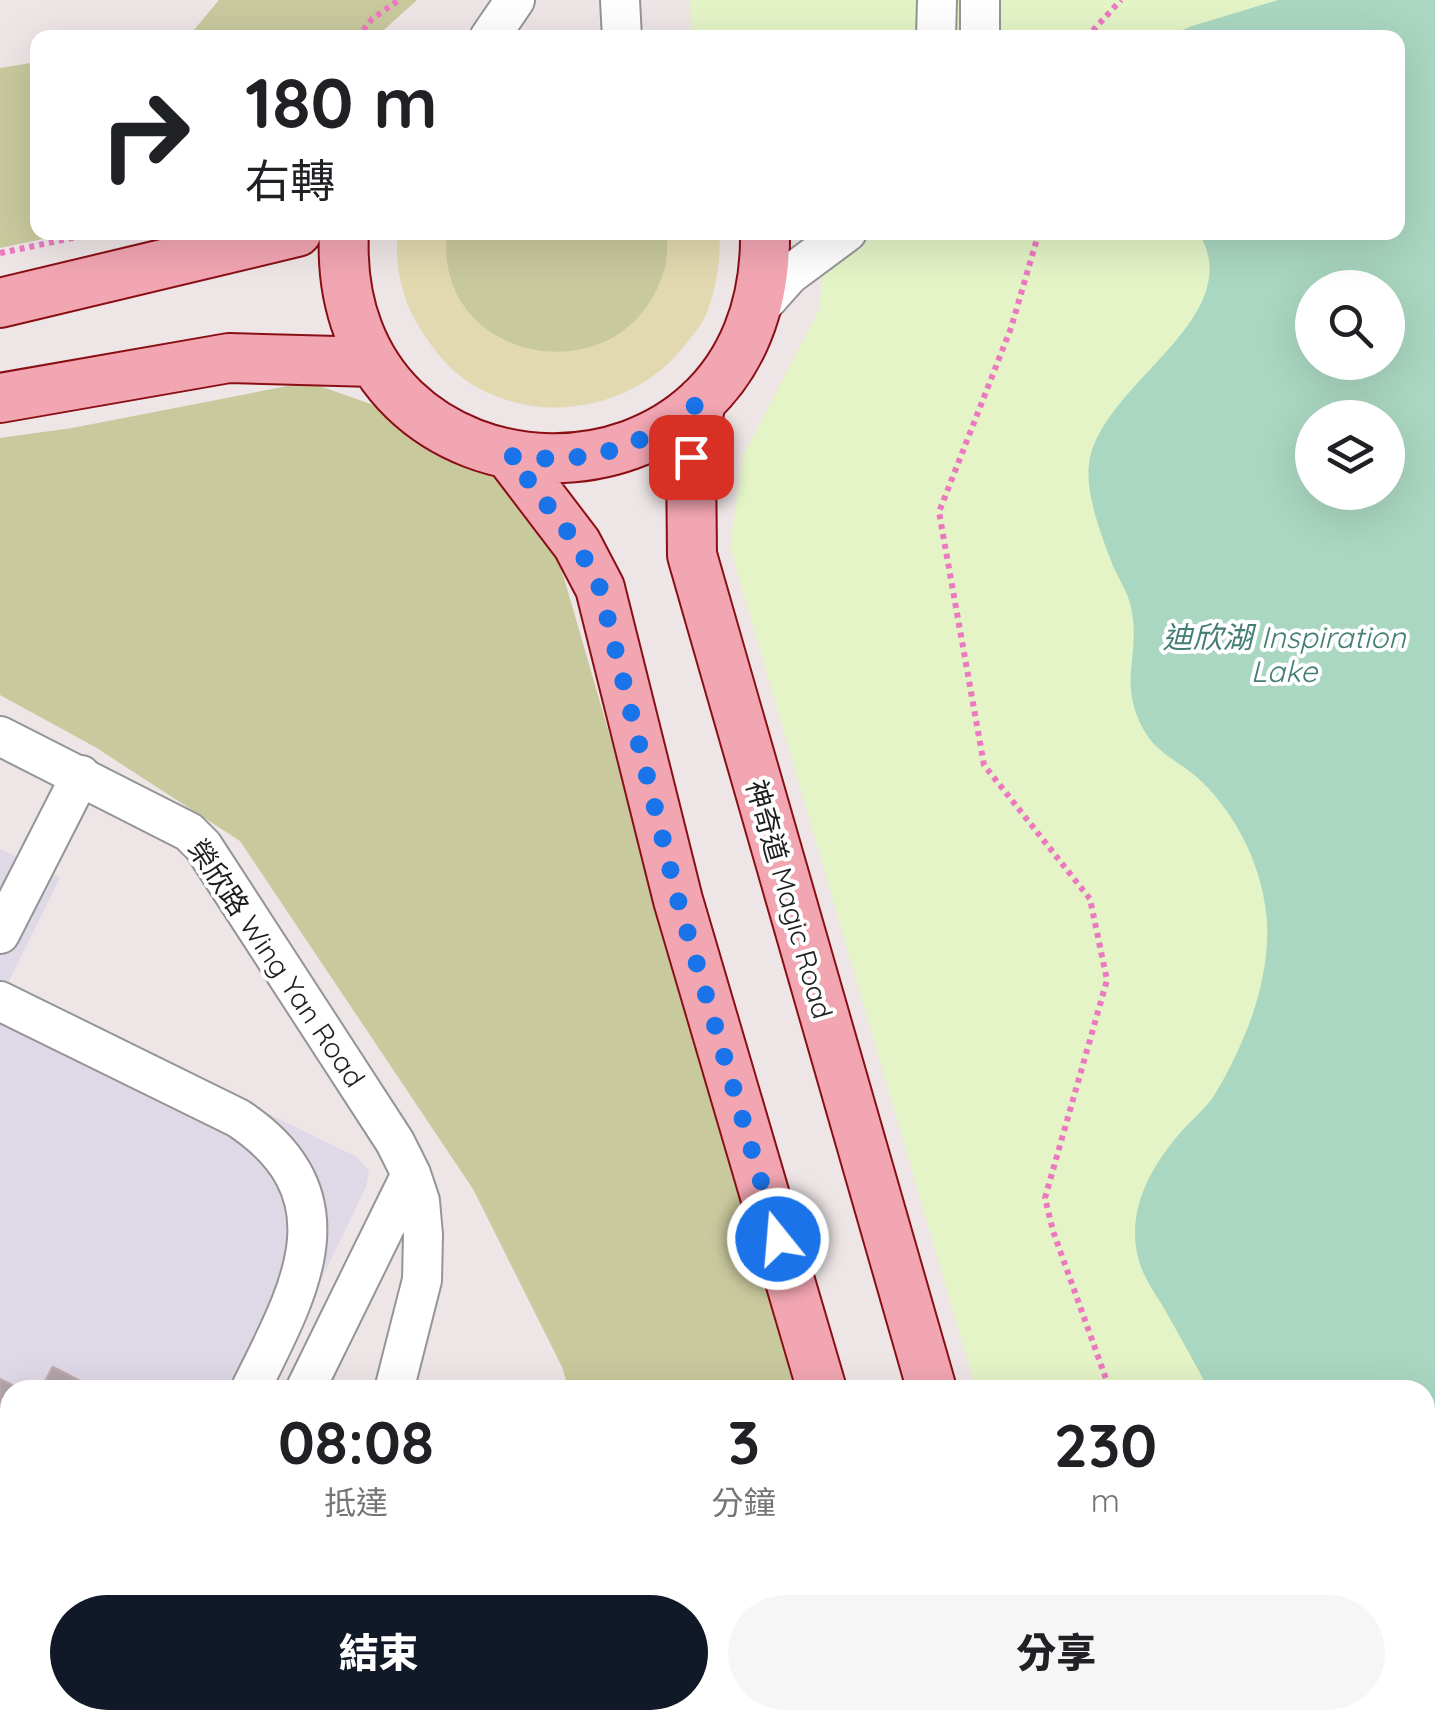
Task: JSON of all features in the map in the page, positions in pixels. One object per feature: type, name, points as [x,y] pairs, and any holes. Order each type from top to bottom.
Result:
[{"type":"main road","points":[[0,303],[264,240]]},
{"type":"main road","points":[[343,240],[342,261],[356,326],[374,362],[398,394],[429,421],[478,446],[510,456],[548,460],[582,459],[630,446],[667,428],[701,401],[740,351],[756,312],[766,263],[765,240]]},
{"type":"main road","points":[[0,398],[228,358],[374,362]]},
{"type":"main road","name":"神奇道 Magic Road","points":[[701,401],[691,457],[692,554],[929,1380]]},
{"type":"main road","points":[[510,456],[577,544],[600,588],[678,900],[819,1380]]},
{"type":"street","points":[[494,30],[515,0]]},
{"type":"street","points":[[620,0],[622,30]]},
{"type":"street","points":[[936,30],[937,0]]},
{"type":"street","points":[[980,0],[980,30]]},
{"type":"street","points":[[756,312],[789,275],[835,240]]},
{"type":"street","name":"榮欣路 Wing Yan Road","points":[[0,736],[173,821],[202,846],[395,1142],[420,1201],[422,1280],[397,1380]]},
{"type":"street","points":[[0,934],[81,776]]},
{"type":"street","points":[[0,1002],[238,1118],[267,1140],[290,1170],[305,1205],[305,1267],[255,1380]]},
{"type":"street","points":[[311,1380],[411,1174]]},
{"type":"path","points":[[363,30],[398,0]]},
{"type":"path","points":[[1093,30],[1120,0]]},
{"type":"path","points":[[0,253],[63,240]]},
{"type":"path","points":[[1038,240],[1011,328],[939,512],[984,765],[1090,899],[1107,980],[1045,1198],[1106,1380]]},
{"type":"shaded area","points":[[219,0],[417,0],[384,30],[194,30]]},
{"type":"shaded area","points":[[690,0],[1435,0],[1435,1380],[973,1380],[730,547],[743,456],[819,309],[825,240],[1405,240],[1405,30],[691,30]]},
{"type":"shaded area","points":[[30,63],[30,240],[38,240],[0,248],[0,68]]},
{"type":"shaded area","points":[[397,240],[720,240],[717,274],[706,315],[669,362],[646,381],[620,394],[563,407],[505,399],[477,387],[452,369],[419,327],[408,305],[398,270]]},
{"type":"shaded area","points":[[447,240],[667,240],[664,271],[643,312],[612,338],[574,350],[535,350],[499,337],[469,313],[450,278]]},
{"type":"shaded area","points":[[308,382],[408,417],[450,453],[492,473],[550,530],[797,1380],[566,1380],[473,1189],[240,841],[95,747],[0,695],[0,438],[72,428]]},
{"type":"shaded area","points":[[0,849],[60,878],[6,987],[357,1157],[369,1171],[366,1187],[273,1380],[0,1380]]},
{"type":"water","name":"迪欣湖 Inspiration Lake","points":[[1278,0],[1435,0],[1435,1380],[1204,1380],[1140,1264],[1137,1211],[1158,1162],[1215,1094],[1245,1033],[1264,967],[1265,903],[1255,864],[1226,811],[1201,781],[1154,744],[1139,719],[1131,687],[1131,607],[1095,515],[1089,464],[1099,434],[1118,406],[1190,323],[1205,294],[1209,265],[1201,240],[1405,240],[1405,30],[1183,30]]},
{"type":"building","points":[[53,1367],[78,1380],[46,1380]]},
{"type":"route","points":[[691,457],[701,401],[667,428],[630,446],[582,459],[510,456],[577,544],[600,588],[678,900],[778,1239]]}]
